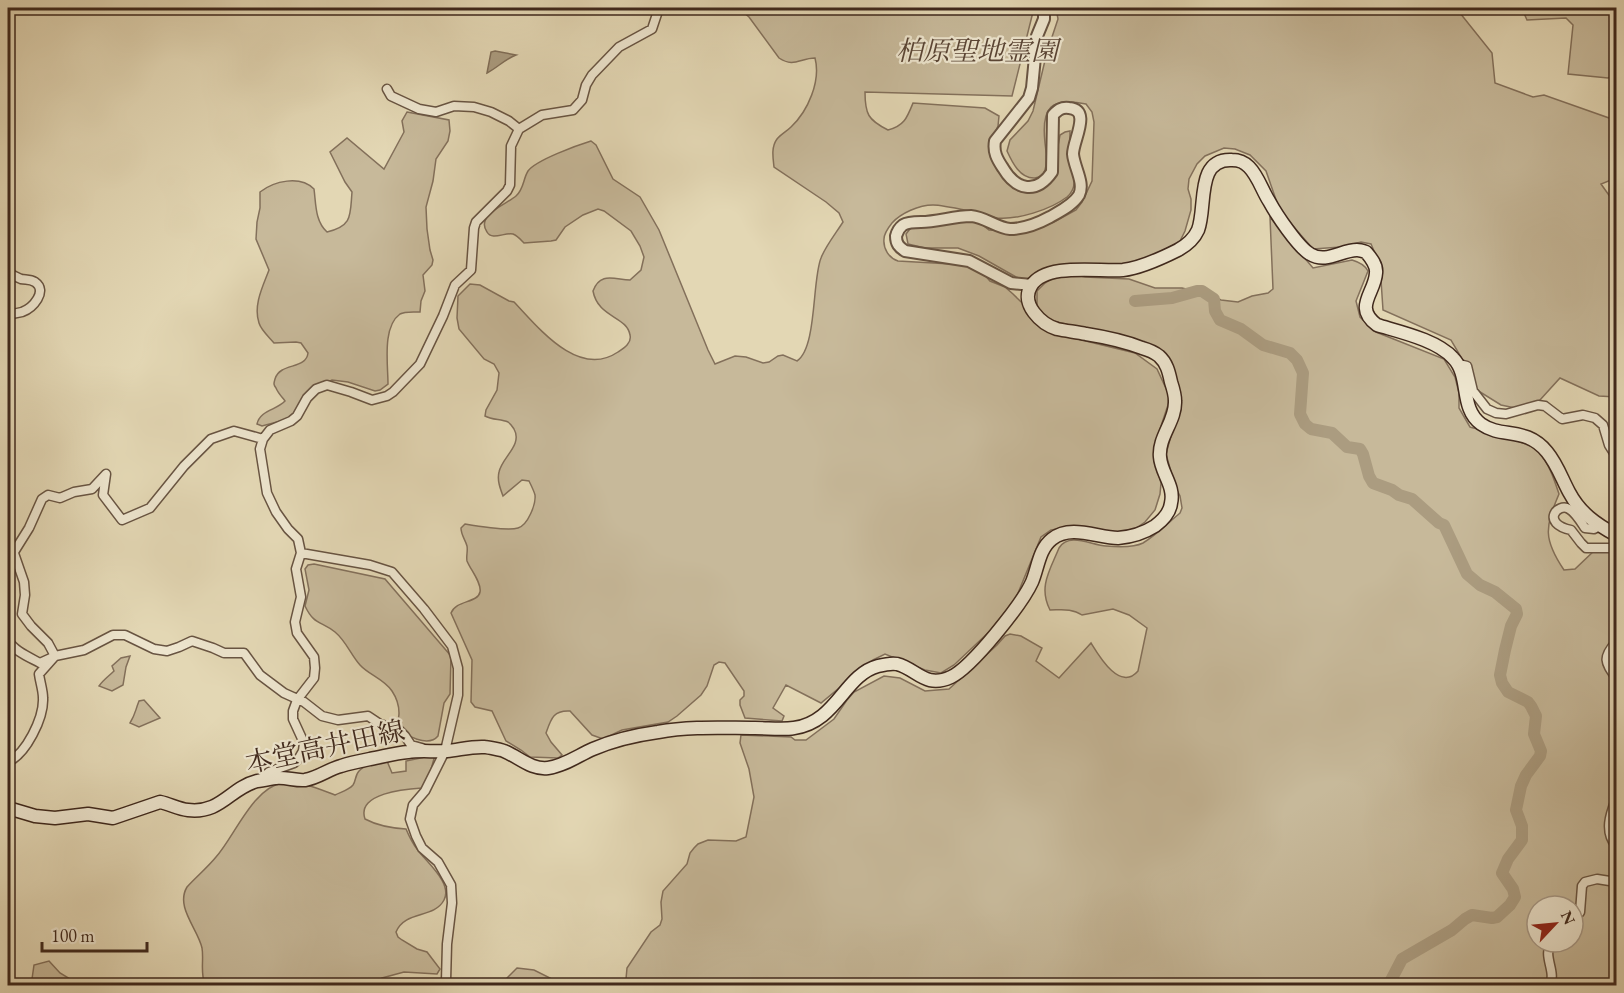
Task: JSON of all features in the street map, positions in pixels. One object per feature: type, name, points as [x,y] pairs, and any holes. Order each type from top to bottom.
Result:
[{"type":"main road","points":[[1032,285],[1050,273],[1123,270],[1137,267],[1184,246],[1197,232],[1204,185],[1212,167],[1218,162],[1239,160],[1252,171],[1278,216],[1310,255],[1326,258],[1355,250],[1366,252],[1376,268],[1377,275],[1367,297],[1366,306],[1371,320],[1377,325],[1439,348],[1454,358],[1463,379],[1469,409],[1475,418],[1483,426],[1531,438],[1540,444],[1556,465],[1578,506],[1600,526],[1617,535]]},
{"type":"main road","name":"本堂高井田線","points":[[8,808],[35,816],[55,818],[88,814],[112,818],[160,802],[185,810],[213,808],[250,783],[259,780],[276,777],[309,779],[344,764],[406,752],[445,751],[482,746],[503,750],[533,766],[550,768],[610,742],[661,731],[695,728],[794,728],[811,723],[822,717],[861,674],[870,668],[882,665],[896,664],[926,679],[937,681],[956,674],[975,656],[1018,605],[1032,583],[1045,547],[1052,539],[1064,533],[1114,538],[1136,535],[1152,528],[1163,519],[1170,509],[1172,500],[1171,486],[1159,455],[1175,408],[1175,398],[1167,366],[1162,358],[1132,344],[1108,337],[1054,328],[1041,321],[1032,311],[1028,300],[1029,288],[1032,285]]},
{"type":"street","points":[[259,780],[268,772],[294,763],[303,751],[304,743],[293,719],[293,711],[297,700],[314,678],[315,668],[314,657],[297,633],[296,622],[301,597],[296,569],[301,553],[298,539],[276,512],[267,493],[260,448],[263,438],[270,430],[297,416],[307,398],[316,389],[327,385],[372,400],[393,392],[420,364],[455,285],[471,270],[476,222],[507,191],[510,185],[512,146],[519,129],[542,115],[573,110],[582,100],[586,85],[592,75],[619,47],[652,29],[659,8]]},
{"type":"street","points":[[1032,285],[1011,283],[969,261],[905,251],[898,246],[896,239],[897,231],[909,222],[931,222],[972,216],[1008,229],[1016,228],[1046,219],[1072,203],[1078,196],[1081,189],[1073,146],[1081,120],[1079,113],[1074,109],[1065,107],[1058,109],[1053,115],[1052,172],[1042,182],[1026,187],[1019,186],[1007,174],[996,157],[994,149],[995,141],[1029,98],[1037,36],[1044,19],[1044,8]]},
{"type":"street","points":[[387,89],[391,96],[419,109],[436,112],[454,106],[474,107],[491,112],[519,129]]},
{"type":"street","points":[[8,272],[21,279],[31,280],[40,287],[38,299],[24,311],[8,314]]},
{"type":"street","points":[[1459,366],[1463,364],[1467,366],[1473,392],[1487,409],[1506,414],[1538,405],[1545,406],[1562,419],[1583,416],[1595,418],[1603,424],[1609,445],[1617,456]]},
{"type":"street","points":[[14,552],[29,528],[42,499],[48,495],[60,498],[74,492],[92,489],[106,474],[103,495],[122,520],[150,508],[184,466],[211,439],[234,431],[263,438]]},
{"type":"street","points":[[1600,526],[1594,529],[1586,528],[1570,509],[1565,507],[1556,511],[1554,517],[1554,522],[1558,526],[1571,530],[1586,548],[1617,548]]},
{"type":"street","points":[[8,536],[24,582],[25,595],[22,614],[48,643],[55,657]]},
{"type":"street","points":[[301,553],[370,565],[392,572],[452,646],[458,668],[458,695],[445,751],[425,791],[412,805],[410,819],[422,848],[438,862],[451,885],[452,903],[444,983],[454,986]]},
{"type":"street","points":[[8,640],[10,644],[40,663],[48,658],[84,650],[113,635],[125,635],[154,649],[167,651],[192,641],[224,653],[244,653],[260,675],[322,716],[332,719],[368,716],[380,724],[399,730],[411,745],[431,751]]},
{"type":"street","points":[[1617,642],[1610,650],[1606,660],[1617,678]]},
{"type":"street","points":[[8,762],[13,760],[30,739],[39,721],[44,699],[39,674],[55,657]]},
{"type":"street","points":[[1617,799],[1609,826],[1609,834],[1617,846]]},
{"type":"street","points":[[1581,894],[1585,882],[1597,879],[1617,882]]},
{"type":"street","points":[[1548,954],[1552,976],[1549,986]]},
{"type":"green space","name":"柏原聖地霊園","points":[[738,8],[1034,8],[1012,96],[865,92],[867,111],[876,123],[888,130],[904,121],[913,103],[985,108],[999,116],[992,146],[1000,172],[1011,185],[1033,188],[1052,178],[1060,135],[1070,131],[1074,179],[1071,193],[1060,202],[1043,210],[1005,218],[994,218],[942,206],[922,206],[905,213],[892,223],[885,235],[884,246],[889,255],[898,261],[969,265],[983,273],[990,281],[1005,287],[1053,333],[1135,353],[1157,369],[1169,395],[1168,405],[1154,447],[1154,457],[1161,483],[1160,494],[1155,510],[1145,522],[1132,531],[1117,532],[1072,527],[1051,530],[1041,537],[1016,598],[990,631],[954,665],[941,673],[925,670],[885,654],[873,660],[821,703],[786,685],[773,708],[784,716],[782,721],[745,718],[740,705],[744,691],[725,663],[719,662],[714,665],[707,686],[701,695],[668,722],[622,730],[603,739],[592,735],[570,711],[560,712],[551,720],[546,733],[562,755],[558,758],[530,757],[506,741],[492,711],[475,707],[471,702],[472,660],[451,613],[457,606],[475,598],[480,592],[478,580],[467,561],[467,546],[461,528],[465,524],[500,529],[518,528],[528,519],[535,499],[535,493],[529,481],[522,480],[503,496],[499,472],[514,446],[516,435],[508,422],[485,416],[497,390],[499,373],[494,364],[484,359],[459,329],[458,296],[470,284],[480,285],[514,302],[547,336],[574,355],[588,359],[603,359],[627,345],[630,340],[628,329],[600,307],[593,291],[603,279],[630,280],[641,270],[644,257],[631,231],[598,209],[583,215],[565,227],[556,240],[551,241],[524,243],[513,234],[492,236],[484,226],[489,215],[519,193],[526,174],[532,167],[558,153],[591,141],[596,145],[613,179],[640,197],[659,230],[715,364],[735,356],[763,363],[783,355],[797,361],[808,343],[821,258],[843,222],[839,213],[826,202],[774,167],[775,142],[803,113],[812,95],[816,76],[815,58],[789,62],[779,58],[749,17]]},
{"type":"green space","points":[[1056,8],[1456,8],[1492,53],[1495,83],[1533,97],[1544,95],[1609,118],[1616,125],[1616,178],[1601,184],[1616,205],[1616,397],[1599,396],[1560,378],[1530,411],[1501,405],[1472,387],[1468,369],[1451,340],[1383,310],[1380,265],[1371,244],[1361,242],[1341,247],[1313,249],[1280,211],[1266,171],[1250,155],[1235,149],[1224,148],[1205,156],[1197,164],[1189,179],[1191,210],[1180,241],[1140,263],[1060,268],[1026,281],[979,256],[958,248],[925,248],[908,244],[906,234],[913,225],[964,219],[980,223],[989,230],[1023,232],[1054,222],[1076,210],[1082,202],[1092,181],[1094,122],[1092,112],[1086,104],[1064,102],[1051,107],[1047,113],[1044,131],[1046,163],[1043,175],[1040,177],[1030,178],[1021,173],[1007,151],[1010,140],[1028,121],[1033,111],[1047,52],[1058,19]]},
{"type":"green space","points":[[1523,8],[1616,8],[1616,74],[1608,78],[1568,74],[1573,25],[1566,18],[1527,20]]},
{"type":"green space","points":[[407,112],[449,120],[450,131],[448,141],[436,159],[426,207],[432,265],[423,275],[425,291],[420,312],[400,314],[394,320],[391,328],[387,346],[388,384],[375,391],[348,382],[332,380],[310,391],[302,398],[292,418],[262,426],[257,424],[265,413],[285,401],[274,384],[278,374],[282,370],[303,362],[308,353],[301,343],[274,343],[259,323],[258,303],[269,270],[256,239],[260,192],[272,185],[287,181],[302,182],[308,185],[314,189],[317,212],[323,228],[327,232],[335,230],[346,223],[351,207],[352,192],[330,152],[347,138],[384,169],[404,132],[402,121]]},
{"type":"green space","points":[[1270,217],[1313,268],[1352,260],[1363,265],[1368,271],[1356,301],[1360,317],[1376,332],[1444,359],[1455,377],[1459,393],[1459,408],[1470,427],[1526,444],[1538,451],[1545,461],[1559,494],[1549,524],[1549,541],[1564,570],[1575,569],[1595,550],[1616,547],[1616,985],[628,986],[627,968],[651,932],[660,925],[663,891],[687,864],[690,853],[698,844],[708,840],[736,841],[746,837],[754,797],[749,769],[740,743],[741,735],[791,737],[795,740],[806,740],[834,719],[854,692],[884,676],[900,678],[925,691],[949,689],[1005,636],[1010,634],[1021,636],[1042,648],[1036,661],[1059,678],[1091,643],[1117,675],[1131,676],[1138,671],[1147,628],[1129,615],[1113,609],[1082,615],[1070,610],[1050,610],[1045,586],[1052,564],[1063,543],[1074,540],[1110,546],[1139,545],[1180,513],[1182,508],[1180,496],[1166,454],[1180,403],[1150,345],[1049,320],[1037,309],[1037,291],[1058,275],[1068,273],[1085,277],[1129,279],[1155,288],[1182,288],[1211,295],[1221,300],[1238,302],[1268,293],[1273,289]]},
{"type":"green space","points":[[314,564],[385,579],[451,656],[450,694],[444,703],[438,736],[434,739],[423,741],[411,737],[402,730],[398,723],[398,704],[392,691],[360,665],[339,636],[315,620],[308,612],[305,606],[309,590],[305,569],[308,565]]},
{"type":"green space","points":[[130,656],[123,685],[112,691],[99,686],[114,671],[112,666],[121,658]]},
{"type":"green space","points":[[144,700],[160,718],[139,727],[130,723],[139,701]]},
{"type":"green space","points":[[435,755],[430,773],[422,788],[384,794],[368,803],[364,810],[365,819],[384,826],[406,829],[421,854],[442,880],[446,893],[439,906],[406,920],[396,932],[402,940],[427,952],[440,969],[437,974],[404,972],[382,978],[370,985],[205,985],[202,948],[185,910],[184,895],[187,887],[213,861],[253,803],[262,794],[272,787],[289,782],[335,795],[351,787],[361,769],[368,765],[387,761],[392,773],[406,771],[406,761]]},
{"type":"green space","points":[[49,961],[60,973],[80,985],[36,985],[32,979],[34,965]]},
{"type":"green space","points":[[517,968],[534,970],[558,982],[559,985],[500,985]]},
{"type":"shaded area","points":[[491,52],[516,55],[487,73]]},
{"type":"waterway","points":[[1135,301],[1172,298],[1202,291],[1214,299],[1215,311],[1220,320],[1241,329],[1263,345],[1290,353],[1297,360],[1303,373],[1300,414],[1305,424],[1311,429],[1332,433],[1347,447],[1360,449],[1373,483],[1412,499],[1444,525],[1467,574],[1516,609],[1517,614],[1511,626],[1500,675],[1508,692],[1528,702],[1531,706],[1536,716],[1534,734],[1541,751],[1521,786],[1516,810],[1522,826],[1522,840],[1508,859],[1502,873],[1513,889],[1515,897],[1497,917],[1472,915],[1452,930],[1402,959],[1388,986]]}]
